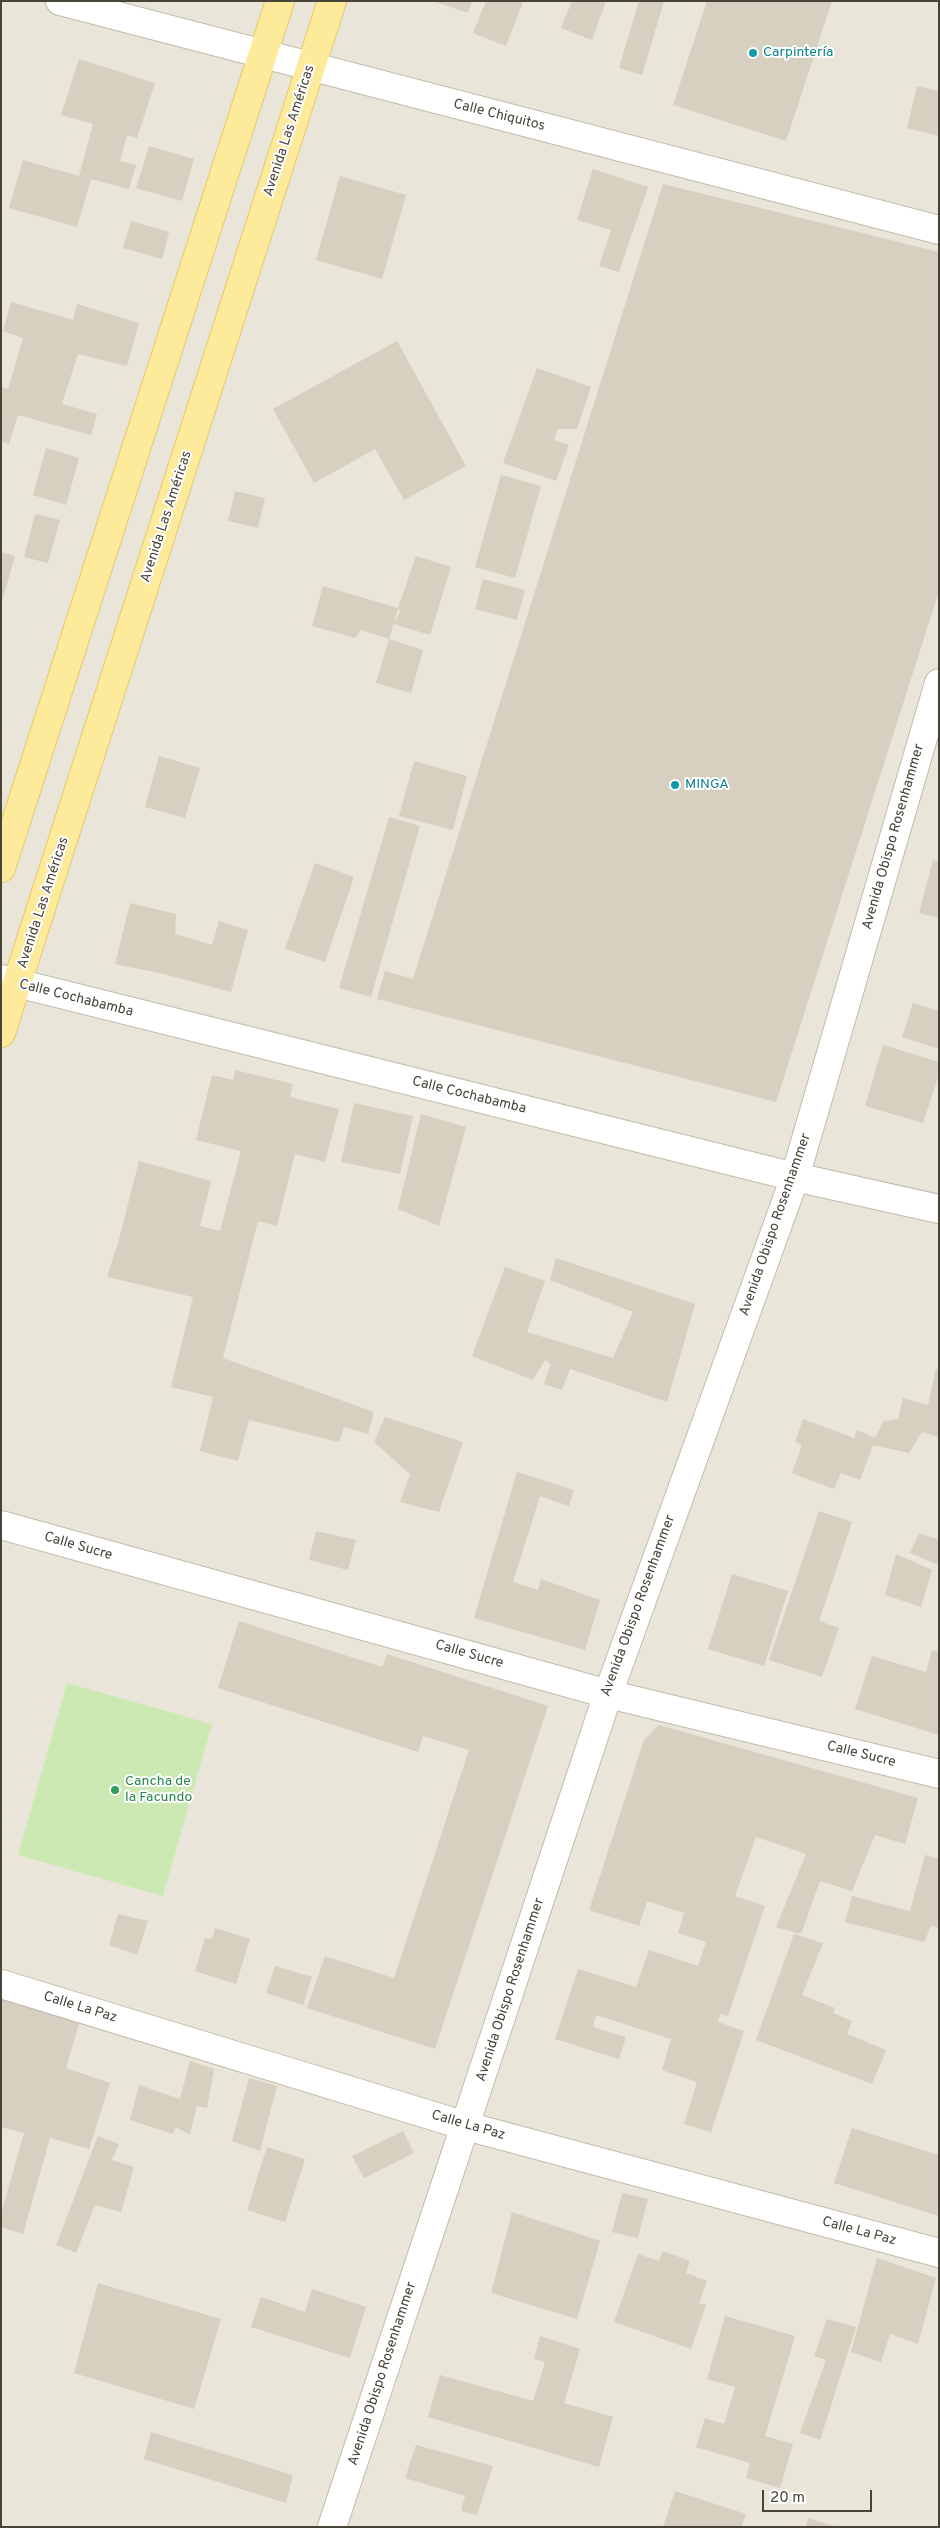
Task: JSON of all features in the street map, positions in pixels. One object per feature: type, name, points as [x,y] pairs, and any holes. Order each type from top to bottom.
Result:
[{"type":"main road","points":[[1,868],[280,1]]},
{"type":"main road","name":"Avenida Las Américas","points":[[1,1033],[10,982],[332,1]]},
{"type":"street","name":"Calle Chiquitos","points":[[60,1],[939,230]]},
{"type":"street","name":"Avenida Obispo Rosenhammer","points":[[332,2527],[608,1694],[795,1177],[939,683]]},
{"type":"street","name":"Calle Cochabamba","points":[[10,982],[795,1177],[939,1208]]},
{"type":"street","name":"Calle Sucre","points":[[1,1525],[608,1694],[939,1774]]},
{"type":"street","name":"Calle La Paz","points":[[1,1984],[466,2126],[939,2253]]},
{"type":"shaded area","points":[[1,1],[939,1],[939,2527],[1,2527]]},
{"type":"green space","name":"Cancha de la Facundo","points":[[67,1683],[212,1724],[163,1896],[18,1855]]},
{"type":"building","points":[[433,1],[472,1],[468,13]]},
{"type":"building","points":[[486,1],[523,2],[506,46],[473,33]]},
{"type":"building","points":[[572,1],[606,1],[592,40],[561,28]]},
{"type":"building","points":[[639,1],[664,1],[642,75],[619,68]]},
{"type":"building","name":"Carpintería","points":[[707,1],[832,1],[786,141],[673,105]]},
{"type":"building","points":[[79,59],[155,83],[137,138],[127,135],[120,161],[136,165],[129,189],[91,179],[77,227],[9,208],[23,160],[79,176],[93,124],[61,115]]},
{"type":"building","points":[[917,86],[939,91],[939,136],[907,128]]},
{"type":"building","points":[[149,146],[194,159],[182,201],[136,188]]},
{"type":"building","points":[[593,169],[648,187],[619,272],[599,266],[611,230],[577,220]]},
{"type":"building","points":[[340,176],[406,195],[382,279],[316,260]]},
{"type":"building","name":"MINGA","points":[[663,184],[939,252],[939,591],[776,1102],[377,999],[385,971],[413,979]]},
{"type":"building","points":[[131,221],[169,232],[162,259],[123,248]]},
{"type":"building","points":[[11,302],[73,320],[77,304],[139,323],[127,366],[78,354],[62,404],[97,414],[91,435],[18,415],[9,444],[1,441],[1,387],[8,389],[23,338],[3,331]]},
{"type":"building","points":[[397,341],[466,466],[404,500],[375,449],[314,483],[273,409]]},
{"type":"building","points":[[537,368],[591,387],[577,429],[558,429],[554,440],[569,445],[556,481],[503,463]]},
{"type":"building","points":[[46,448],[79,458],[66,505],[33,495]]},
{"type":"building","points":[[501,475],[541,486],[515,578],[475,567]]},
{"type":"building","points":[[235,491],[265,498],[258,528],[228,521]]},
{"type":"building","points":[[35,514],[60,520],[48,563],[24,557]]},
{"type":"building","points":[[1,552],[15,556],[2,601],[1,601]]},
{"type":"building","points":[[416,556],[451,567],[430,635],[393,624],[400,612],[398,608]]},
{"type":"building","points":[[483,579],[525,590],[517,620],[475,609]]},
{"type":"building","points":[[323,586],[398,608],[389,639],[361,630],[355,638],[312,626]]},
{"type":"building","points":[[389,639],[423,650],[411,693],[376,683]]},
{"type":"building","points":[[159,756],[200,768],[185,818],[145,807]]},
{"type":"building","points":[[414,761],[467,776],[453,830],[399,816]]},
{"type":"building","points":[[389,817],[420,826],[371,997],[339,988]]},
{"type":"building","points":[[933,860],[939,862],[939,918],[919,913]]},
{"type":"building","points":[[315,863],[354,877],[325,962],[285,949]]},
{"type":"building","points":[[130,903],[176,914],[175,934],[212,945],[219,921],[248,930],[231,992],[164,974],[115,964]]},
{"type":"building","points":[[913,1003],[939,1011],[939,1049],[902,1037]]},
{"type":"building","points":[[883,1045],[939,1062],[939,1074],[923,1123],[865,1106]]},
{"type":"building","points":[[235,1070],[293,1084],[290,1097],[339,1109],[325,1162],[295,1154],[277,1226],[258,1221],[223,1358],[374,1412],[368,1434],[344,1427],[339,1442],[249,1420],[238,1461],[200,1451],[213,1397],[171,1387],[193,1297],[107,1277],[118,1243],[139,1161],[211,1181],[200,1226],[220,1231],[241,1151],[196,1140],[212,1075],[233,1080]]},
{"type":"building","points":[[354,1103],[413,1116],[400,1174],[341,1162]]},
{"type":"building","points":[[421,1114],[466,1127],[439,1226],[398,1209]]},
{"type":"building","points":[[556,1258],[695,1304],[667,1402],[570,1369],[562,1390],[544,1384],[551,1364],[545,1360],[533,1380],[472,1356],[505,1267],[545,1281],[527,1332],[613,1358],[633,1312],[550,1280]]},
{"type":"building","points":[[936,1369],[939,1370],[939,1437],[922,1432],[909,1453],[873,1445],[860,1480],[841,1473],[834,1489],[792,1473],[802,1445],[795,1442],[803,1419],[854,1438],[857,1430],[875,1438],[884,1421],[898,1419],[903,1398],[928,1405]]},
{"type":"building","points":[[385,1417],[463,1442],[439,1512],[400,1502],[410,1474],[374,1442]]},
{"type":"building","points":[[517,1472],[574,1490],[569,1506],[540,1496],[513,1582],[538,1590],[541,1579],[600,1600],[585,1650],[474,1618]]},
{"type":"building","points":[[819,1511],[852,1522],[819,1621],[839,1628],[822,1677],[769,1660]]},
{"type":"building","points":[[316,1531],[356,1540],[348,1570],[309,1560]]},
{"type":"building","points":[[919,1533],[939,1540],[939,1565],[910,1553]]},
{"type":"building","points":[[896,1554],[932,1570],[921,1607],[885,1595]]},
{"type":"building","points":[[732,1574],[788,1591],[764,1666],[708,1649]]},
{"type":"building","points":[[239,1621],[382,1667],[387,1654],[548,1706],[435,2049],[307,2008],[325,1956],[394,1978],[469,1750],[423,1736],[418,1752],[218,1688]]},
{"type":"building","points":[[932,1650],[939,1652],[939,1735],[855,1709],[872,1656],[926,1672]]},
{"type":"building","points":[[659,1725],[918,1798],[905,1844],[875,1835],[852,1891],[820,1881],[801,1934],[776,1927],[806,1854],[756,1837],[735,1896],[765,1906],[728,2016],[721,2014],[718,2022],[744,2031],[711,2132],[684,2124],[697,2082],[662,2070],[671,2039],[596,2015],[593,2027],[626,2037],[619,2059],[555,2039],[578,1969],[636,1987],[649,1950],[698,1966],[706,1942],[678,1933],[684,1913],[647,1901],[639,1926],[589,1910],[644,1740]]},
{"type":"building","points":[[925,1855],[939,1859],[939,1928],[931,1926],[924,1942],[845,1922],[852,1896],[910,1911]]},
{"type":"building","points":[[118,1914],[148,1921],[137,1955],[109,1945]]},
{"type":"building","points":[[215,1928],[250,1939],[236,1984],[195,1971],[205,1938],[212,1939]]},
{"type":"building","points":[[794,1934],[823,1943],[802,1995],[835,2008],[833,2013],[852,2021],[847,2034],[886,2050],[872,2084],[756,2040]]},
{"type":"building","points":[[275,1966],[312,1977],[303,2005],[266,1993]]},
{"type":"building","points":[[1,1993],[81,2017],[66,2068],[110,2083],[89,2149],[50,2138],[23,2234],[1,2227],[1,2214],[24,2133],[1,2127]]},
{"type":"building","points":[[190,2061],[214,2069],[207,2108],[197,2106],[190,2134],[175,2127],[173,2134],[130,2120],[139,2085],[180,2099]]},
{"type":"building","points":[[249,2078],[277,2086],[260,2151],[232,2141]]},
{"type":"building","points":[[852,2128],[939,2155],[939,2216],[834,2183]]},
{"type":"building","points":[[403,2131],[414,2153],[364,2178],[352,2156]]},
{"type":"building","points":[[98,2136],[119,2144],[112,2160],[134,2167],[121,2212],[95,2205],[76,2253],[56,2245]]},
{"type":"building","points":[[267,2147],[305,2159],[285,2222],[247,2210]]},
{"type":"building","points":[[622,2193],[648,2199],[638,2238],[612,2232]]},
{"type":"building","points":[[512,2212],[600,2241],[577,2319],[491,2293]]},
{"type":"building","points":[[663,2251],[690,2261],[686,2273],[707,2281],[699,2303],[706,2305],[691,2349],[614,2322],[638,2254],[659,2261]]},
{"type":"building","points":[[877,2258],[936,2278],[918,2344],[890,2334],[881,2362],[851,2352]]},
{"type":"building","points":[[98,2283],[221,2319],[194,2409],[74,2373]]},
{"type":"building","points":[[312,2289],[366,2307],[350,2358],[251,2327],[261,2297],[305,2312]]},
{"type":"building","points":[[725,2316],[795,2336],[765,2436],[793,2444],[780,2488],[746,2478],[750,2463],[696,2447],[705,2418],[724,2424],[735,2387],[707,2379]]},
{"type":"building","points":[[827,2319],[856,2327],[820,2440],[800,2433],[826,2360],[814,2356]]},
{"type":"building","points":[[540,2336],[580,2349],[564,2403],[613,2417],[599,2467],[428,2417],[440,2375],[533,2401],[545,2362],[534,2359]]},
{"type":"building","points":[[151,2432],[293,2475],[286,2503],[144,2459]]},
{"type":"building","points":[[416,2445],[493,2466],[477,2515],[461,2511],[465,2496],[405,2478]]},
{"type":"building","points":[[675,2491],[746,2514],[741,2527],[663,2527]]},
{"type":"building","points":[[808,2518],[833,2526],[833,2527],[806,2527]]},
{"type":"place","name":"Carpintería","points":[[753,53]]},
{"type":"place","name":"MINGA","points":[[675,785]]},
{"type":"place","name":"Cancha de la Facundo","points":[[115,1790]]}]
